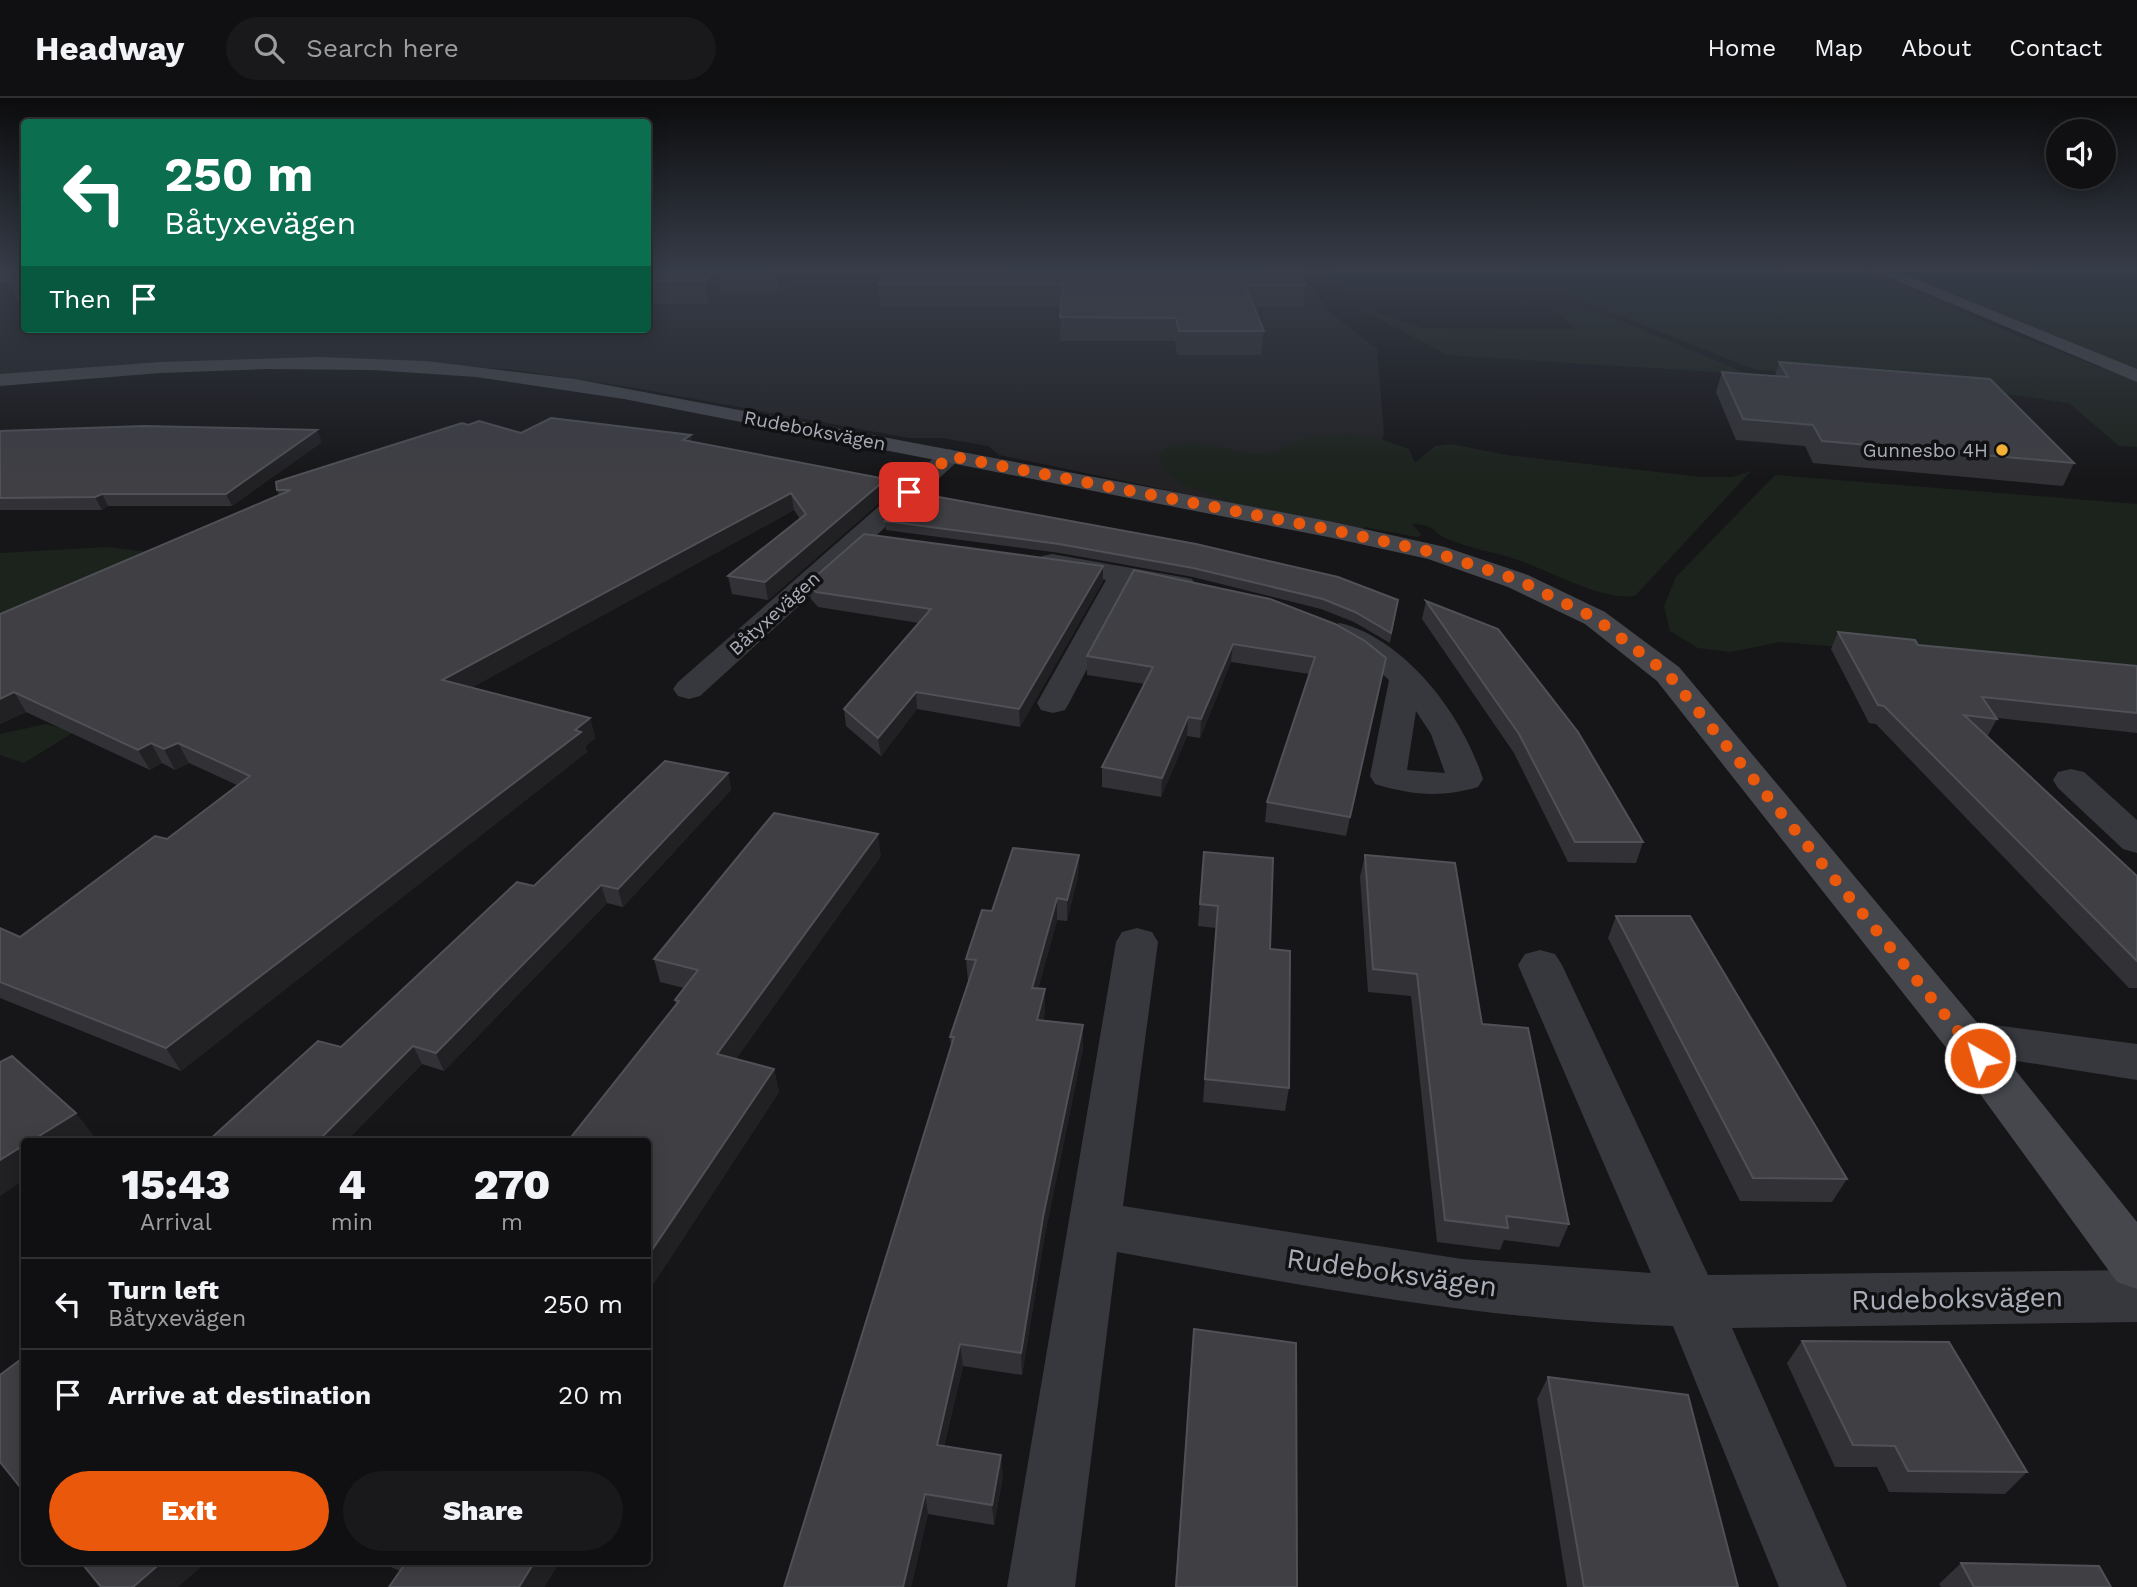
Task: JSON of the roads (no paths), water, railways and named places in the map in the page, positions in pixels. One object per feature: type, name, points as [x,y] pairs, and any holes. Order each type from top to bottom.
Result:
[{"type":"street","points":[[2051,340],[2137,376]]},
{"type":"street","name":"Rudeboksvägen","points":[[0,380],[153,368],[282,364],[428,367],[500,373],[627,393],[1333,530],[1436,553],[1518,580],[1595,618],[1668,674],[1964,1038],[2137,1264]]},
{"type":"street","name":"Båtyxevägen","points":[[689,689],[950,456]]},
{"type":"street","points":[[859,537],[898,542]]},
{"type":"street","points":[[1017,557],[1124,573],[1208,590]]},
{"type":"street","points":[[1053,703],[1124,573]]},
{"type":"street","points":[[1317,621],[1370,646],[1406,677]]},
{"type":"street","points":[[2071,780],[2137,841]]},
{"type":"street","points":[[1041,1587],[1137,942]]},
{"type":"street","points":[[1540,965],[1692,1302],[1813,1587]]},
{"type":"street","points":[[1964,1038],[2137,1062]]},
{"type":"street","name":"Rudeboksvägen","points":[[1093,1224],[1449,1284],[1692,1302],[2137,1296]]},
{"type":"place","name":"Gunnesbo 4H","points":[[2002,450]]}]
